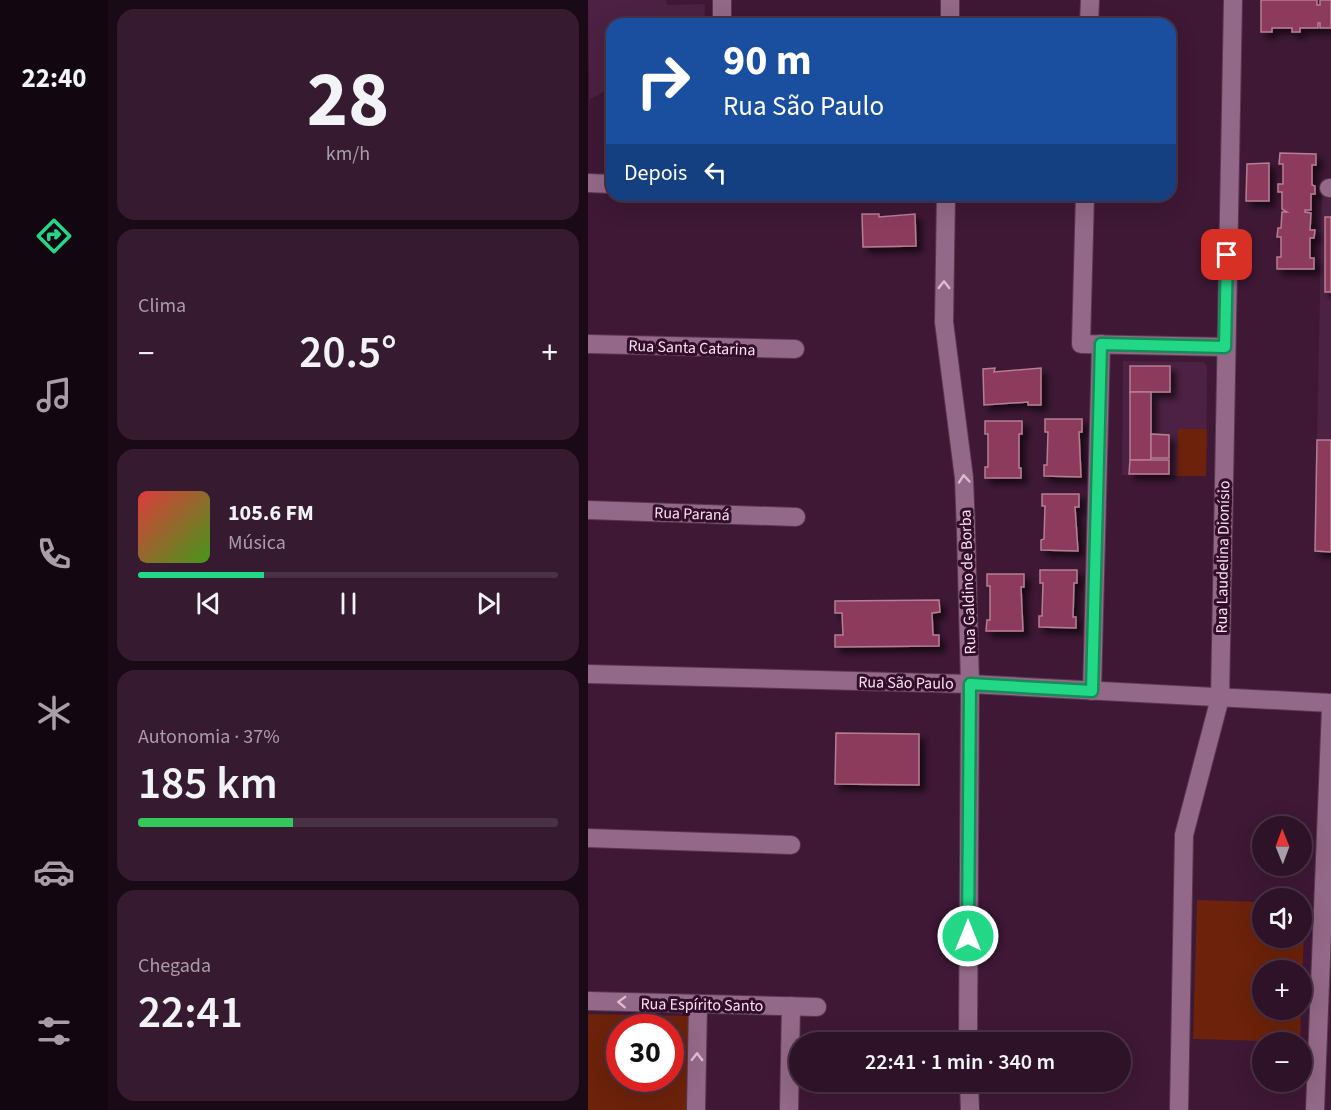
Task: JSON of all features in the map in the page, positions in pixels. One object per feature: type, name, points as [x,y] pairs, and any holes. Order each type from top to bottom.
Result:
[{"type":"street","points":[[722,0],[722,18]]},
{"type":"street","points":[[950,0],[950,18]]},
{"type":"street","points":[[1089,18],[1090,0]]},
{"type":"street","name":"Rua Laudelina Dionísio","points":[[1179,1110],[1184,835],[1220,698],[1233,0]]},
{"type":"street","points":[[588,183],[606,184]]},
{"type":"street","name":"Rua Galdino de Borba","points":[[946,201],[945,322],[964,478],[970,684],[968,1032]]},
{"type":"street","points":[[1085,201],[1081,344],[1225,347]]},
{"type":"street","name":"Rua Santa Catarina","points":[[588,344],[795,349]]},
{"type":"street","points":[[1092,691],[1101,344]]},
{"type":"street","name":"Rua Paraná","points":[[588,510],[796,517]]},
{"type":"street","name":"Rua São Paulo","points":[[588,674],[970,684],[1331,706]]},
{"type":"street","points":[[1326,1110],[1315,1110],[1326,973],[1331,706]]},
{"type":"street","points":[[588,838],[791,845]]},
{"type":"street","name":"Rua Espírito Santo","points":[[588,1001],[817,1007]]},
{"type":"street","points":[[696,1110],[698,1004]]},
{"type":"street","points":[[789,1110],[791,1006]]},
{"type":"street","points":[[969,1092],[970,1110]]},
{"type":"shaded area","points":[[588,0],[665,0],[668,5],[705,4],[704,18],[606,18],[606,90],[589,100]]},
{"type":"shaded area","points":[[1322,192],[1331,192],[1331,440],[1317,440]]},
{"type":"shaded area","points":[[1123,361],[1203,362],[1207,366],[1206,476],[1122,475]]},
{"type":"shaded area","points":[[1178,429],[1207,429],[1206,476],[1177,476]]},
{"type":"shaded area","points":[[1197,900],[1252,902],[1252,948],[1303,948],[1303,960],[1252,960],[1252,1020],[1301,1020],[1300,1032],[1252,1032],[1252,1041],[1193,1039]]},
{"type":"shaded area","points":[[588,1014],[606,1014],[606,1092],[684,1092],[684,1016],[690,1016],[687,1110],[588,1110]]},
{"type":"building","points":[[1261,0],[1317,0],[1317,5],[1320,5],[1320,0],[1331,0],[1331,28],[1320,28],[1320,23],[1318,23],[1318,28],[1300,28],[1300,32],[1292,32],[1292,28],[1272,28],[1272,32],[1261,32]]},
{"type":"building","points":[[1280,153],[1316,154],[1316,165],[1312,165],[1312,185],[1315,186],[1315,194],[1311,194],[1311,210],[1305,210],[1311,213],[1310,230],[1315,230],[1314,238],[1310,238],[1310,258],[1314,258],[1314,269],[1277,269],[1277,257],[1281,257],[1281,237],[1277,237],[1278,228],[1281,228],[1282,212],[1287,212],[1282,209],[1282,192],[1278,192],[1278,184],[1283,184],[1283,164],[1279,164]]},
{"type":"building","points":[[1269,163],[1269,201],[1246,201],[1247,164]]},
{"type":"building","points":[[862,214],[879,214],[879,217],[915,214],[916,246],[863,247]]},
{"type":"building","points":[[1325,217],[1331,217],[1331,292],[1325,292]]},
{"type":"building","points":[[1130,366],[1170,366],[1170,392],[1130,392]]},
{"type":"building","points":[[995,368],[994,372],[1041,368],[1041,405],[1028,405],[1028,402],[984,405],[983,369]]},
{"type":"building","points":[[1130,392],[1151,392],[1151,460],[1130,460]]},
{"type":"building","points":[[1045,419],[1082,419],[1082,432],[1079,432],[1081,477],[1044,476],[1044,465],[1047,465],[1048,432],[1045,432]]},
{"type":"building","points":[[985,421],[1022,421],[1022,434],[1019,434],[1021,478],[985,478],[985,467],[988,467],[988,434],[985,434]]},
{"type":"building","points":[[1151,434],[1169,435],[1169,458],[1151,458]]},
{"type":"building","points":[[1317,440],[1331,440],[1331,552],[1315,551]]},
{"type":"building","points":[[1130,460],[1169,460],[1169,474],[1129,474]]},
{"type":"building","points":[[1042,494],[1079,494],[1079,507],[1075,507],[1078,551],[1041,550],[1041,540],[1044,539],[1045,506],[1042,506]]},
{"type":"building","points":[[1040,570],[1077,570],[1077,583],[1074,583],[1073,617],[1076,617],[1076,628],[1039,627],[1039,616],[1042,616],[1043,583],[1040,583]]},
{"type":"building","points":[[987,574],[1024,574],[1024,587],[1021,587],[1023,631],[986,631],[987,620],[990,620],[990,586],[987,586]]},
{"type":"building","points":[[939,600],[940,612],[932,613],[933,635],[939,635],[939,646],[835,647],[835,635],[843,635],[842,613],[835,613],[835,601]]},
{"type":"building","points":[[836,733],[919,734],[919,785],[835,784]]},
{"type":"route","points":[[968,936],[970,684],[1092,691],[1101,344],[1225,347],[1227,255]]}]
